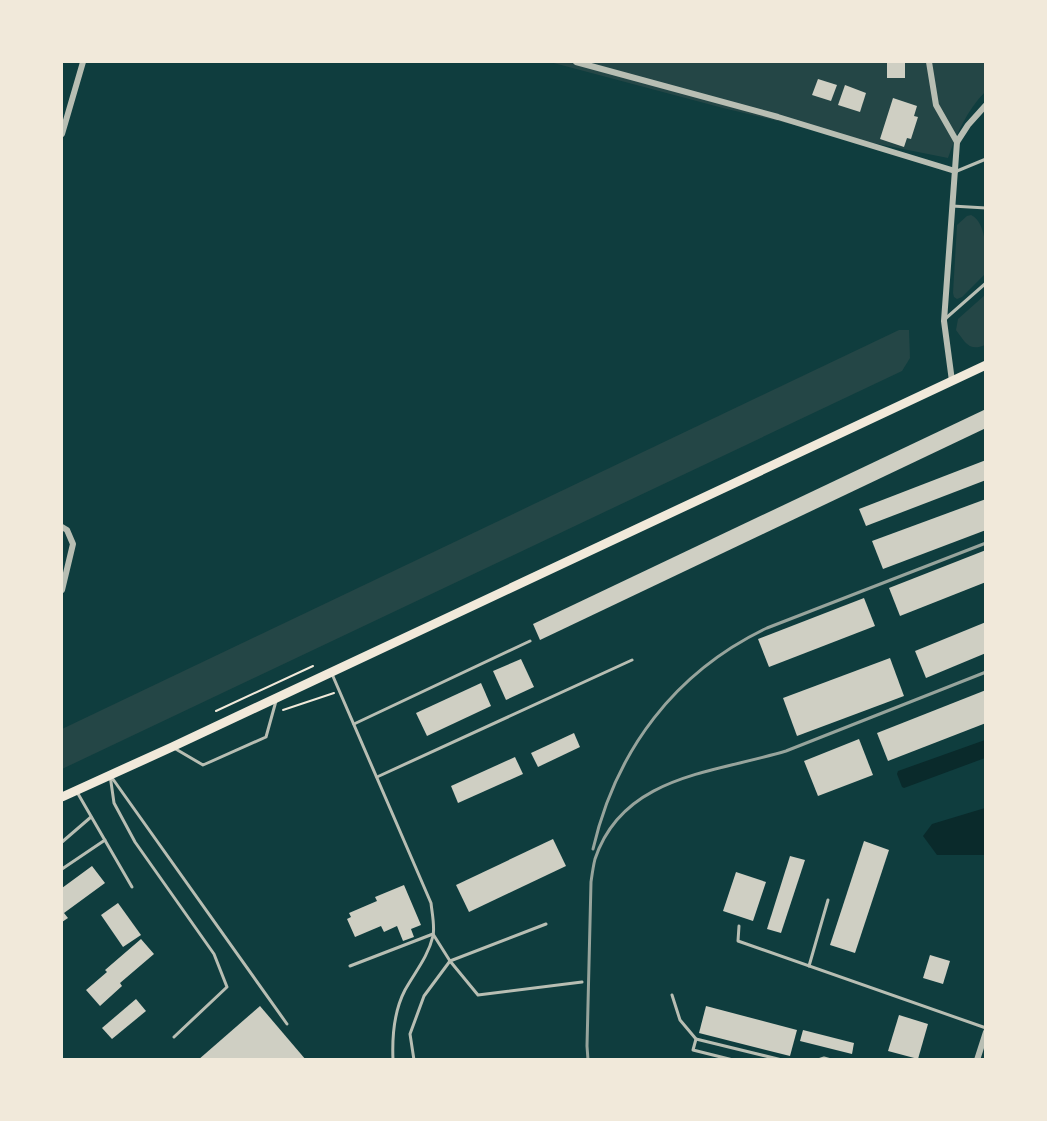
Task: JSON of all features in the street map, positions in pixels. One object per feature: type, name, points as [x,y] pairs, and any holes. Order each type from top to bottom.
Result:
[{"type":"highway","points":[[62,797],[986,365]]},
{"type":"street","points":[[62,134],[83,62]]},
{"type":"street","points":[[576,62],[590,63],[778,117],[955,171]]},
{"type":"street","points":[[929,62],[936,105],[957,142]]},
{"type":"street","points":[[952,381],[944,321],[957,142],[986,105]]},
{"type":"street","points":[[62,527],[67,530],[73,544],[62,590]]},
{"type":"street","points":[[977,1059],[986,1030]]},
{"type":"lane","points":[[955,171],[986,159]]},
{"type":"lane","points":[[952,206],[986,208]]},
{"type":"lane","points":[[944,321],[986,282]]},
{"type":"lane","points":[[354,724],[530,641]]},
{"type":"lane","points":[[377,777],[632,660]]},
{"type":"lane","points":[[332,672],[431,903],[433,934],[426,957],[404,993],[396,1015],[392,1044],[393,1059]]},
{"type":"lane","points":[[172,747],[203,765],[266,736],[277,698]]},
{"type":"lane","points":[[110,775],[286,1024]]},
{"type":"lane","points":[[110,775],[114,803],[135,842],[214,954],[226,987],[174,1037]]},
{"type":"lane","points":[[76,790],[132,887]]},
{"type":"lane","points":[[62,842],[91,817]]},
{"type":"lane","points":[[62,869],[105,840]]},
{"type":"lane","points":[[809,966],[828,900]]},
{"type":"lane","points":[[414,1059],[410,1034],[413,1024],[424,996],[450,961],[546,924]]},
{"type":"lane","points":[[739,926],[738,941],[986,1030]]},
{"type":"lane","points":[[433,934],[450,961],[478,994],[582,982]]},
{"type":"lane","points":[[350,966],[433,934]]},
{"type":"lane","points":[[672,995],[680,1020],[696,1039],[782,1059]]},
{"type":"lane","points":[[696,1039],[693,1050],[733,1059]]},
{"type":"lane","points":[[818,1059],[831,1059]]},
{"type":"path","points":[[216,711],[313,666]]},
{"type":"path","points":[[283,710],[340,691]]},
{"type":"shaded area","points":[[550,62],[985,62],[985,92],[963,123],[948,158],[858,140],[723,108]]},
{"type":"shaded area","points":[[971,215],[977,219],[983,233],[985,274],[962,297],[957,299],[953,293],[957,225]]},
{"type":"shaded area","points":[[985,295],[985,345],[975,347],[968,345],[956,330],[958,319]]},
{"type":"shaded area","points":[[899,330],[909,330],[910,358],[902,371],[62,769],[62,729]]},
{"type":"shaded area","points":[[985,740],[985,758],[902,787],[898,771]]},
{"type":"shaded area","points":[[985,808],[985,855],[937,855],[923,836],[932,824]]},
{"type":"building","points":[[887,62],[905,62],[905,78],[887,78]]},
{"type":"building","points":[[818,79],[837,85],[831,101],[812,95]]},
{"type":"building","points":[[845,85],[866,93],[860,112],[838,105]]},
{"type":"building","points":[[893,98],[917,106],[914,116],[918,117],[911,139],[907,138],[904,147],[880,139]]},
{"type":"building","points":[[986,409],[986,428],[540,640],[533,624]]},
{"type":"building","points":[[986,460],[986,480],[866,526],[859,509]]},
{"type":"building","points":[[986,499],[986,530],[883,569],[872,541]]},
{"type":"building","points":[[986,550],[986,582],[900,616],[889,588]]},
{"type":"building","points":[[864,598],[875,626],[769,667],[758,639]]},
{"type":"building","points":[[986,622],[986,653],[926,678],[915,651]]},
{"type":"building","points":[[890,658],[904,696],[797,736],[783,698]]},
{"type":"building","points":[[521,659],[534,687],[506,700],[493,671]]},
{"type":"building","points":[[481,683],[491,706],[427,736],[416,713]]},
{"type":"building","points":[[986,690],[986,723],[888,761],[877,733]]},
{"type":"building","points":[[574,733],[580,747],[538,767],[531,753]]},
{"type":"building","points":[[859,739],[873,775],[818,796],[804,761]]},
{"type":"building","points":[[515,757],[523,774],[458,803],[451,786]]},
{"type":"building","points":[[553,839],[566,866],[469,912],[456,885]]},
{"type":"building","points":[[864,841],[889,850],[855,953],[830,945]]},
{"type":"building","points":[[790,856],[805,860],[781,933],[767,929]]},
{"type":"building","points":[[92,866],[105,883],[64,913],[68,918],[62,922],[62,888]]},
{"type":"building","points":[[736,872],[766,882],[753,921],[723,911]]},
{"type":"building","points":[[404,885],[421,925],[411,929],[414,937],[403,941],[397,926],[384,932],[381,926],[355,937],[347,919],[351,917],[349,913],[377,901],[375,897]]},
{"type":"building","points":[[118,903],[141,935],[123,947],[101,915]]},
{"type":"building","points":[[141,939],[154,954],[120,983],[122,986],[100,1006],[86,990]]},
{"type":"building","points":[[930,955],[950,961],[943,984],[923,978]]},
{"type":"building","points":[[136,999],[146,1011],[112,1039],[102,1028]]},
{"type":"building","points":[[260,1006],[306,1060],[198,1060]]},
{"type":"building","points":[[706,1006],[797,1030],[790,1056],[699,1033]]},
{"type":"building","points":[[899,1015],[928,1024],[918,1059],[888,1051]]},
{"type":"building","points":[[803,1030],[854,1043],[852,1054],[800,1041]]},
{"type":"railway","points":[[593,849],[603,813],[634,747],[654,718],[704,667],[734,646],[767,628],[986,543]]},
{"type":"railway","points":[[588,1060],[592,874],[595,859],[608,831],[627,810],[649,794],[674,782],[786,751],[986,672]]}]
